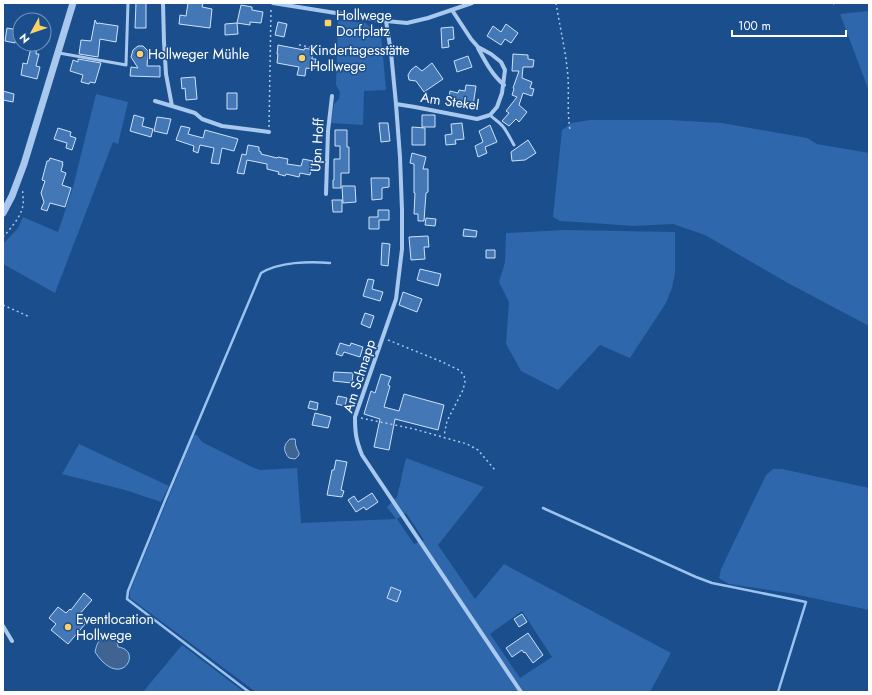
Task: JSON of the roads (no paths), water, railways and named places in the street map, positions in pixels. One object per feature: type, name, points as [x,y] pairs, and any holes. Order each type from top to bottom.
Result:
[{"type":"street","points":[[3,213],[12,196],[22,170],[73,3]]},
{"type":"street","points":[[163,3],[166,74],[172,106]]},
{"type":"street","points":[[272,3],[407,23],[428,18],[472,3]]},
{"type":"street","name":"Am Stekel","points":[[452,10],[478,47],[489,68],[504,85]]},
{"type":"street","name":"Am Schnapp","points":[[386,21],[391,52],[400,157],[402,249],[396,299],[355,417],[356,442],[362,455],[521,692]]},
{"type":"street","name":"Am Stekel","points":[[396,104],[477,119],[490,115],[497,107],[504,85],[505,70],[501,62],[491,54],[478,47]]},
{"type":"street","name":"Upn Hoff","points":[[326,194],[328,131],[332,96]]},
{"type":"street","points":[[154,101],[195,113],[202,119],[222,126],[268,132]]},
{"type":"street","points":[[3,626],[12,641]]},
{"type":"lane","points":[[58,53],[126,65],[128,3]]},
{"type":"lane","points":[[490,115],[503,126],[514,145]]},
{"type":"waterway","points":[[249,692],[127,599],[128,591],[261,273],[268,269],[285,264],[313,262],[330,263]]},
{"type":"waterway","points":[[543,508],[712,583],[806,602],[778,692]]},
{"type":"place","name":"Hollwege Dorfplatz","points":[[328,23]]},
{"type":"place","name":"Hollweger Mühle","points":[[140,54]]},
{"type":"place","name":"Kindertagesstätte Hollwege","points":[[302,58]]},
{"type":"place","name":"Eventlocation Hollwege","points":[[68,627]]}]
